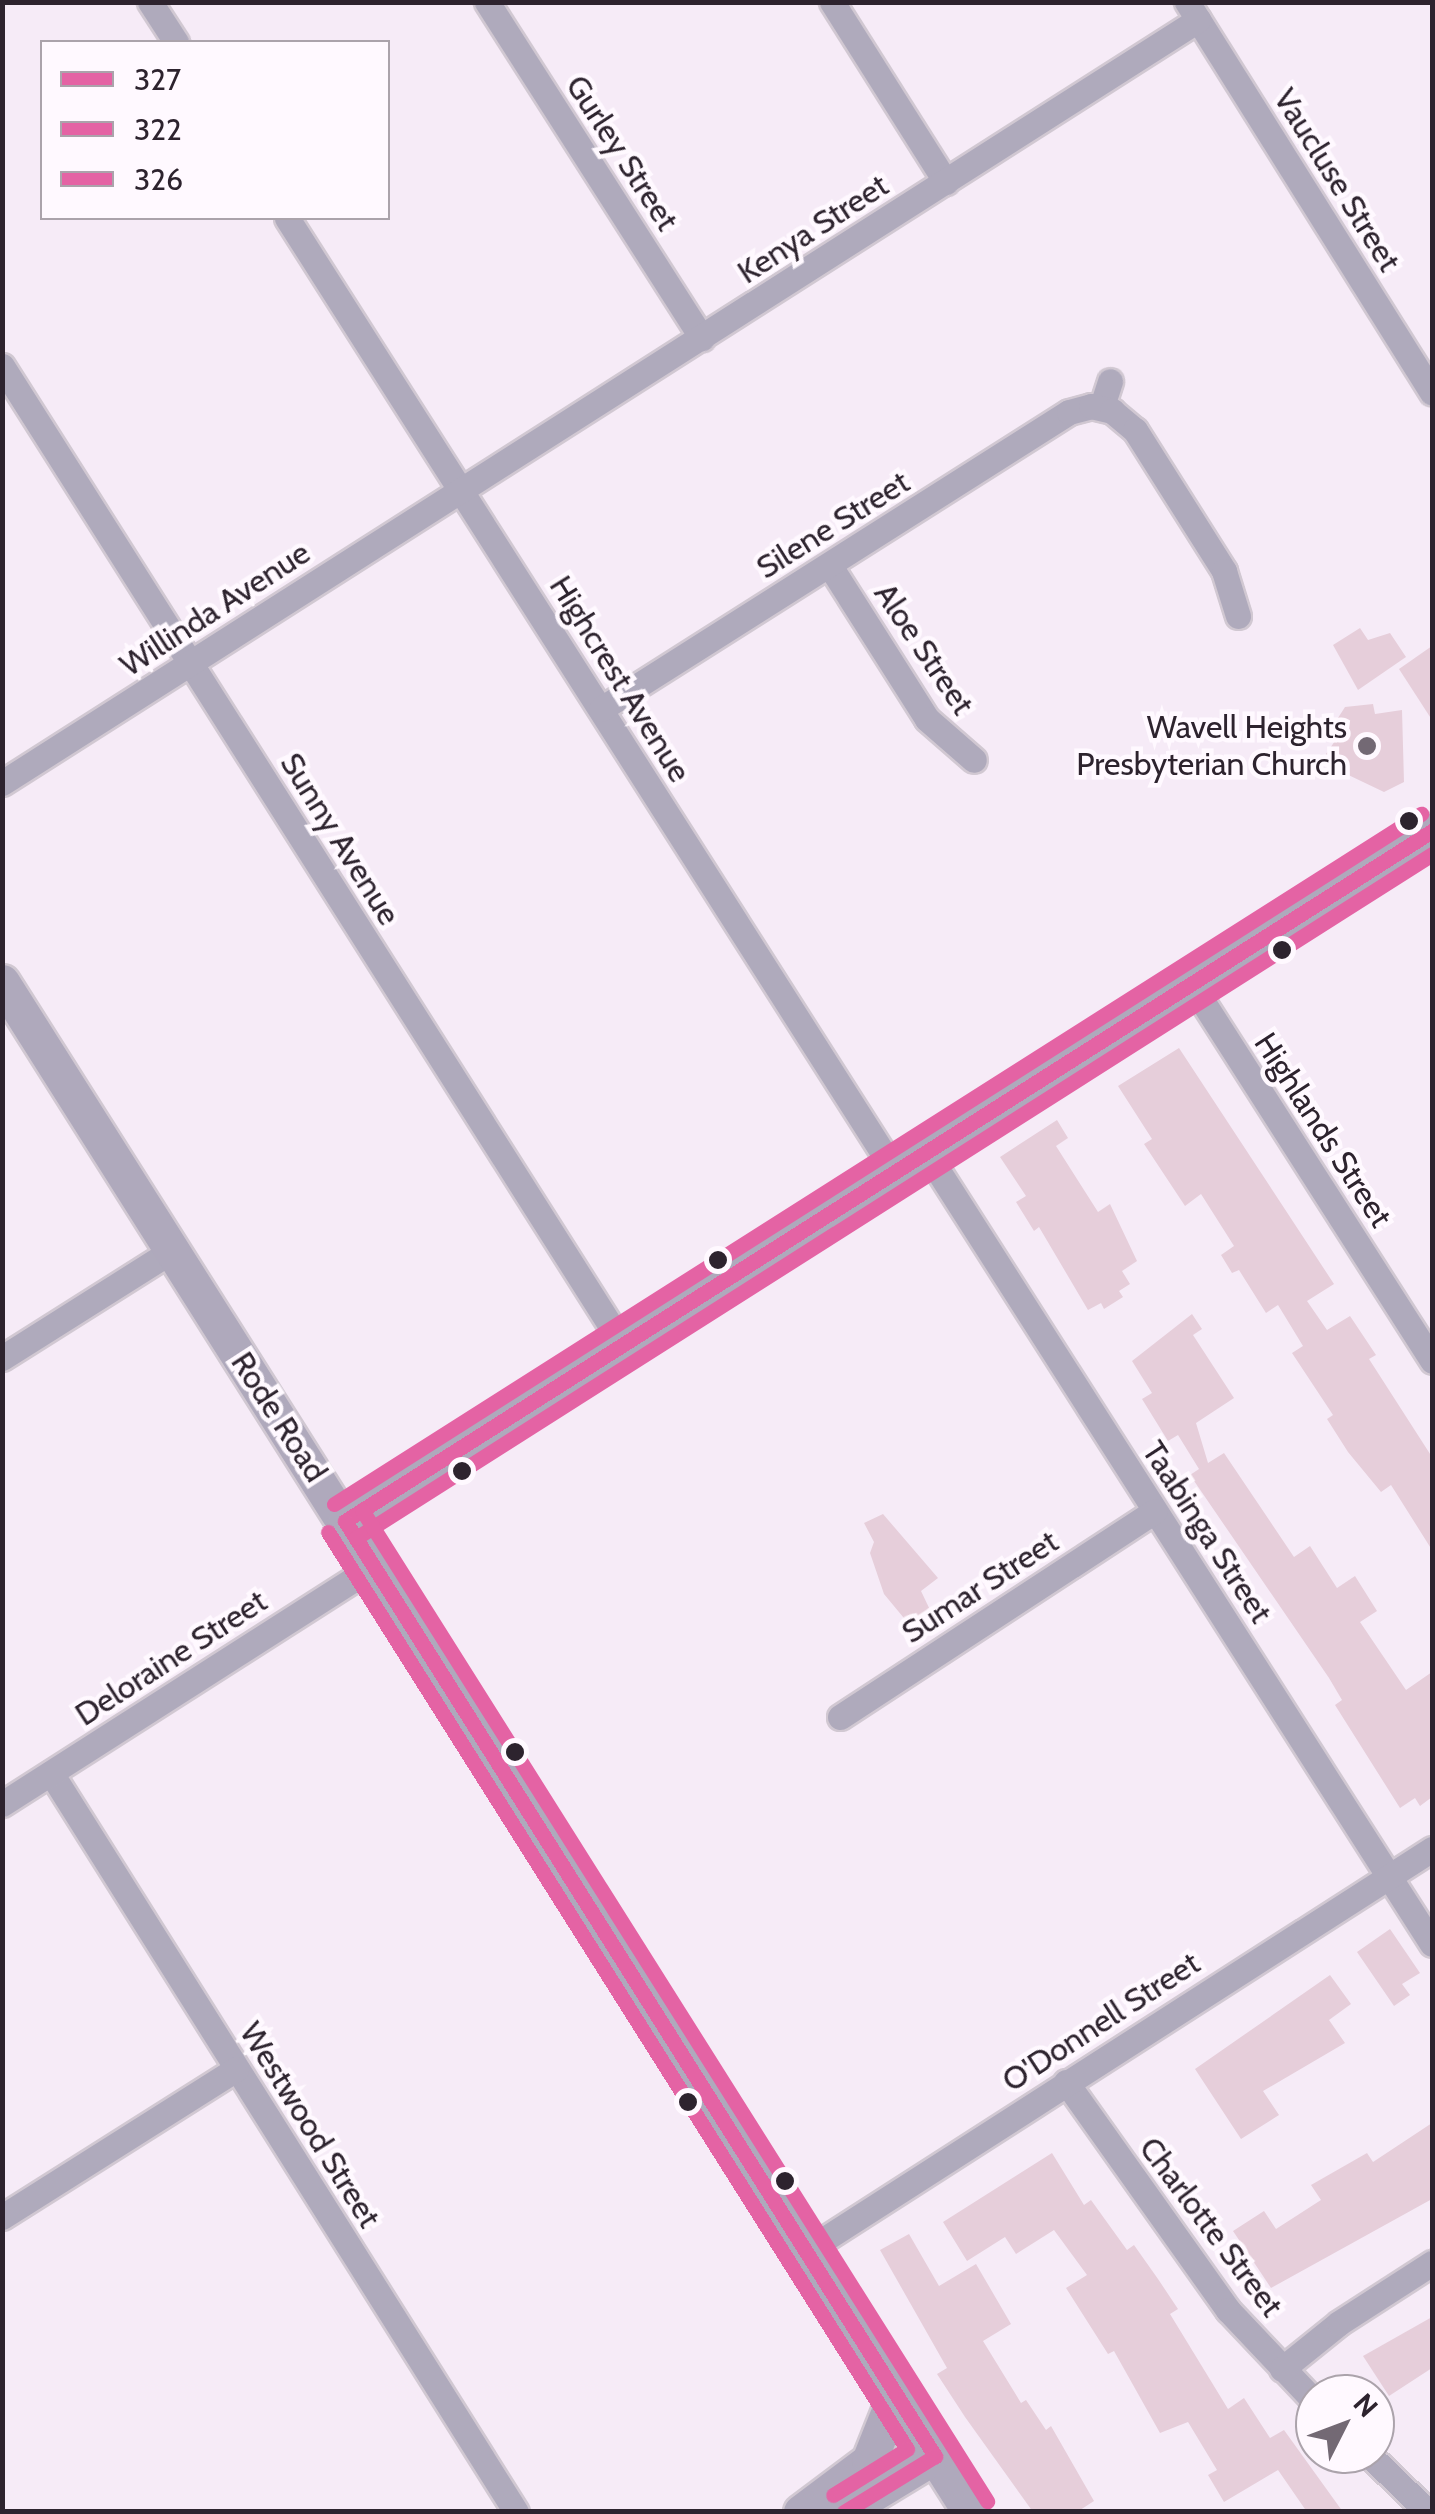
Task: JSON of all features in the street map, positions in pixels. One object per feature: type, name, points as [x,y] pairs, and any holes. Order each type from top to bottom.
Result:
[{"type":"main road","points":[[345,1521],[897,1175],[1432,831]]},
{"type":"main road","name":"Rode Road","points":[[2,982],[970,2512]]},
{"type":"main road","points":[[801,2512],[868,2461],[896,2393]]},
{"type":"main road","points":[[843,2512],[934,2456]]},
{"type":"street","points":[[150,2],[175,40]]},
{"type":"street","name":"Gurley Street","points":[[487,2],[702,338]]},
{"type":"street","points":[[832,2],[946,182]]},
{"type":"street","name":"Kenya Street","points":[[462,491],[946,182],[1192,11]]},
{"type":"street","name":"Vaucluse Street","points":[[1192,11],[1432,392]]},
{"type":"street","name":"Highcrest Avenue","points":[[289,220],[897,1175]]},
{"type":"street","name":"Sunny Avenue","points":[[2,366],[624,1347]]},
{"type":"street","points":[[1110,381],[1102,406],[1136,430],[1224,571],[1238,616]]},
{"type":"street","name":"Silene Street","points":[[601,709],[1069,412],[1102,406]]},
{"type":"street","name":"Willinda Avenue","points":[[2,783],[462,491]]},
{"type":"street","name":"Aloe Street","points":[[830,566],[927,719],[974,760]]},
{"type":"street","name":"Highlands Street","points":[[1192,985],[1432,1361]]},
{"type":"street","name":"Taabinga Street","points":[[928,1154],[1432,1944]]},
{"type":"street","points":[[2,1358],[173,1250]]},
{"type":"street","name":"Sumar Street","points":[[840,1717],[1155,1511]]},
{"type":"street","name":"Deloraine Street","points":[[2,1804],[374,1566]]},
{"type":"street","name":"Westwood Street","points":[[51,1773],[516,2512]]},
{"type":"street","name":"O'Donnell Street","points":[[806,2252],[1432,1849]]},
{"type":"street","points":[[2,2217],[236,2068]]},
{"type":"street","name":"Charlotte Street","points":[[1066,2082],[1228,2310],[1295,2382]]},
{"type":"street","points":[[1282,2369],[1338,2323],[1432,2263]]},
{"type":"street","points":[[1389,2474],[1428,2512]]},
{"type":"building","points":[[1360,628],[1368,640],[1390,633],[1406,657],[1358,690],[1333,645]]},
{"type":"building","points":[[1432,646],[1432,720],[1399,669]]},
{"type":"building","name":"Wavell Heights Presbyterian Church","points":[[1373,704],[1375,714],[1402,710],[1404,782],[1384,792],[1340,771],[1326,754],[1337,738],[1329,732],[1345,707]]},
{"type":"building","points":[[1179,1048],[1334,1284],[1307,1301],[1327,1330],[1350,1316],[1376,1355],[1369,1359],[1432,1457],[1432,1550],[1391,1485],[1381,1492],[1348,1452],[1327,1419],[1333,1415],[1292,1353],[1303,1346],[1278,1305],[1266,1313],[1239,1270],[1232,1273],[1221,1255],[1234,1246],[1201,1194],[1185,1206],[1144,1144],[1152,1139],[1118,1086]]},
{"type":"building","points":[[1057,1120],[1068,1138],[1056,1146],[1098,1212],[1110,1204],[1137,1261],[1122,1271],[1130,1284],[1119,1291],[1123,1297],[1104,1309],[1101,1303],[1088,1310],[1039,1227],[1034,1231],[1016,1202],[1026,1196],[1000,1157]]},
{"type":"building","points":[[1192,1314],[1202,1329],[1193,1335],[1234,1398],[1196,1423],[1208,1463],[1224,1453],[1294,1557],[1310,1546],[1337,1588],[1355,1576],[1377,1611],[1360,1622],[1406,1690],[1432,1672],[1432,1797],[1420,1806],[1415,1798],[1400,1808],[1335,1705],[1342,1700],[1329,1678],[1190,1475],[1199,1469],[1178,1435],[1168,1441],[1142,1399],[1152,1393],[1132,1361]]},
{"type":"building","points":[[883,1514],[938,1578],[921,1591],[931,1612],[908,1623],[884,1594],[870,1553],[874,1542],[864,1523]]},
{"type":"building","points":[[1390,1929],[1420,1973],[1402,1984],[1410,1995],[1394,2006],[1357,1952]]},
{"type":"building","points":[[1330,1975],[1351,2004],[1329,2020],[1345,2043],[1263,2091],[1279,2115],[1241,2139],[1195,2069]]},
{"type":"building","points":[[1432,2123],[1432,2199],[1271,2288],[1233,2231],[1264,2211],[1276,2229],[1321,2200],[1311,2185],[1367,2153],[1373,2162]]},
{"type":"building","points":[[1052,2153],[1084,2205],[1091,2200],[1127,2250],[1134,2245],[1158,2279],[1178,2309],[1170,2314],[1228,2409],[1244,2398],[1270,2438],[1284,2430],[1295,2445],[1295,2474],[1316,2474],[1343,2512],[1307,2512],[1278,2470],[1224,2502],[1208,2475],[1217,2470],[1188,2422],[1160,2433],[1114,2351],[1108,2354],[1066,2288],[1087,2275],[1054,2230],[1016,2254],[1005,2237],[967,2261],[943,2222]]},
{"type":"building","points":[[909,2234],[939,2286],[976,2264],[1011,2324],[983,2341],[1021,2403],[1026,2400],[1046,2430],[1051,2426],[1094,2501],[1077,2512],[1033,2512],[965,2417],[937,2374],[947,2368],[880,2250]]},
{"type":"building","points":[[1432,2317],[1432,2368],[1395,2392],[1395,2374],[1375,2374],[1363,2356]]},
{"type":"transit line","name":"326","points":[[334,1504],[1421,814]]},
{"type":"transit line","name":"327","points":[[345,1521],[1432,831]]},
{"type":"transit line","name":"322","points":[[356,1538],[1432,854]]},
{"type":"transit line","name":"326","points":[[362,1510],[987,2501]]},
{"type":"transit line","name":"327","points":[[345,1521],[935,2456],[844,2512]]},
{"type":"transit line","name":"322","points":[[328,1532],[907,2449],[833,2495]]},
{"type":"place","name":"Wavell Heights Presbyterian Church","points":[[1367,746]]}]
